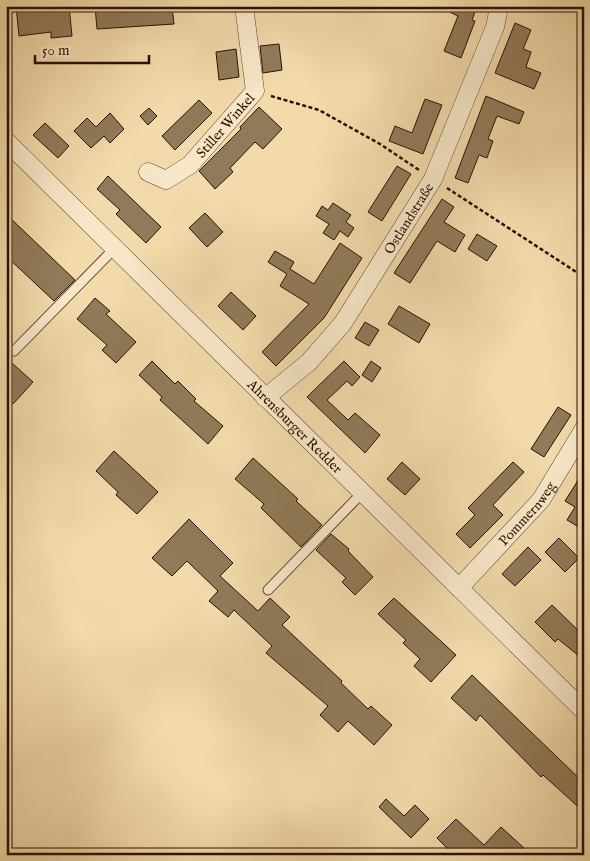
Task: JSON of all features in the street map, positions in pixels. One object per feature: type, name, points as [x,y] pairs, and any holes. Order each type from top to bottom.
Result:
[{"type":"street","name":"Stiller Winkel","points":[[148,172],[166,180],[190,165],[255,91],[244,6]]},
{"type":"street","name":"Ostlandstraße","points":[[265,398],[309,362],[343,323],[433,179],[495,27],[498,12],[496,6]]},
{"type":"street","name":"Ahrensburger Redder","points":[[6,140],[265,398],[584,711]]},
{"type":"street","name":"Pommernweg","points":[[459,588],[541,500],[584,429]]},
{"type":"lane","points":[[14,351],[110,253],[113,246]]},
{"type":"lane","points":[[268,590],[362,493]]},
{"type":"path","points":[[255,91],[319,110],[380,144],[584,277]]},
{"type":"building","points":[[16,6],[34,6],[34,8],[69,6],[72,36],[51,38],[51,32],[19,36]]},
{"type":"building","points":[[95,6],[172,6],[174,24],[97,29]]},
{"type":"building","points":[[437,6],[477,6],[472,20],[475,21],[461,58],[444,51],[458,16]]},
{"type":"building","points":[[515,23],[531,30],[523,49],[531,52],[526,67],[541,73],[534,89],[495,73]]},
{"type":"building","points":[[279,44],[282,70],[263,73],[260,46]]},
{"type":"building","points":[[236,49],[239,77],[219,80],[216,52]]},
{"type":"building","points":[[486,96],[524,112],[519,124],[497,116],[488,139],[493,141],[487,158],[479,155],[468,183],[455,178]]},
{"type":"building","points":[[425,99],[442,105],[423,154],[389,141],[395,126],[412,133]]},
{"type":"building","points":[[199,100],[212,113],[175,150],[162,136]]},
{"type":"building","points":[[259,107],[282,129],[263,149],[255,142],[230,168],[233,172],[215,189],[199,171],[241,129],[240,127]]},
{"type":"building","points":[[149,108],[157,116],[148,125],[140,116]]},
{"type":"building","points":[[110,113],[124,129],[110,143],[104,136],[91,148],[74,131],[87,118],[96,127]]},
{"type":"building","points":[[45,123],[69,146],[58,158],[33,135]]},
{"type":"building","points":[[397,166],[411,174],[382,221],[368,212]]},
{"type":"building","points":[[108,176],[161,227],[146,243],[116,214],[120,210],[97,189]]},
{"type":"building","points":[[442,199],[454,207],[444,222],[465,235],[455,252],[437,241],[410,283],[394,273]]},
{"type":"building","points":[[333,203],[351,215],[346,222],[354,228],[348,237],[340,231],[334,240],[323,233],[329,224],[316,216],[322,206],[328,210]]},
{"type":"building","points":[[205,213],[223,232],[207,247],[189,228]]},
{"type":"building","points":[[6,214],[75,280],[54,301],[6,256]]},
{"type":"building","points":[[477,234],[497,246],[487,261],[468,249]]},
{"type":"building","points":[[340,243],[362,258],[324,318],[276,366],[262,352],[309,304],[280,286],[287,274],[268,262],[275,251],[294,262],[290,269],[314,284]]},
{"type":"building","points":[[231,292],[256,316],[243,330],[218,306]]},
{"type":"building","points":[[95,298],[110,311],[106,314],[136,342],[116,363],[102,350],[107,345],[77,319]]},
{"type":"building","points":[[399,306],[430,324],[419,343],[388,324]]},
{"type":"building","points":[[365,322],[379,330],[369,346],[355,338]]},
{"type":"building","points":[[152,361],[175,384],[178,381],[196,399],[194,401],[223,426],[208,444],[160,400],[162,397],[139,375]]},
{"type":"building","points":[[344,361],[360,377],[352,386],[347,381],[327,400],[348,420],[355,413],[380,435],[365,453],[307,397]]},
{"type":"building","points":[[371,361],[381,368],[372,382],[362,375]]},
{"type":"building","points":[[12,363],[33,382],[13,404],[6,398],[6,369]]},
{"type":"building","points":[[558,407],[571,415],[544,457],[531,449]]},
{"type":"building","points":[[114,451],[158,492],[137,514],[116,495],[118,492],[96,471]]},
{"type":"building","points":[[253,458],[298,499],[296,501],[322,525],[301,547],[261,508],[264,504],[235,479]]},
{"type":"building","points":[[402,462],[420,479],[405,495],[387,479]]},
{"type":"building","points":[[513,462],[524,472],[493,505],[503,515],[470,548],[456,534],[475,515],[468,508]]},
{"type":"building","points":[[584,471],[584,530],[567,520],[575,507],[565,501]]},
{"type":"building","points":[[189,519],[233,563],[220,576],[258,611],[270,598],[290,617],[282,625],[342,681],[341,683],[368,709],[371,706],[392,725],[374,745],[348,721],[338,732],[320,715],[328,706],[266,653],[272,646],[234,610],[228,617],[209,601],[218,591],[187,561],[172,576],[152,558]]},
{"type":"building","points":[[331,534],[349,549],[348,551],[373,577],[355,595],[342,582],[346,578],[316,550]]},
{"type":"building","points":[[559,538],[579,558],[565,572],[545,552]]},
{"type":"building","points":[[528,547],[541,560],[515,586],[502,574]]},
{"type":"building","points":[[394,598],[456,655],[431,682],[414,666],[420,659],[403,643],[406,640],[378,614]]},
{"type":"building","points":[[552,605],[584,636],[584,660],[558,639],[555,642],[535,622]]},
{"type":"building","points":[[472,675],[584,783],[584,812],[543,775],[541,777],[480,715],[476,721],[451,698]]},
{"type":"building","points":[[386,799],[404,816],[415,805],[429,819],[411,838],[379,807]]},
{"type":"building","points":[[456,819],[484,845],[501,827],[524,848],[517,855],[454,855],[437,838]]}]
